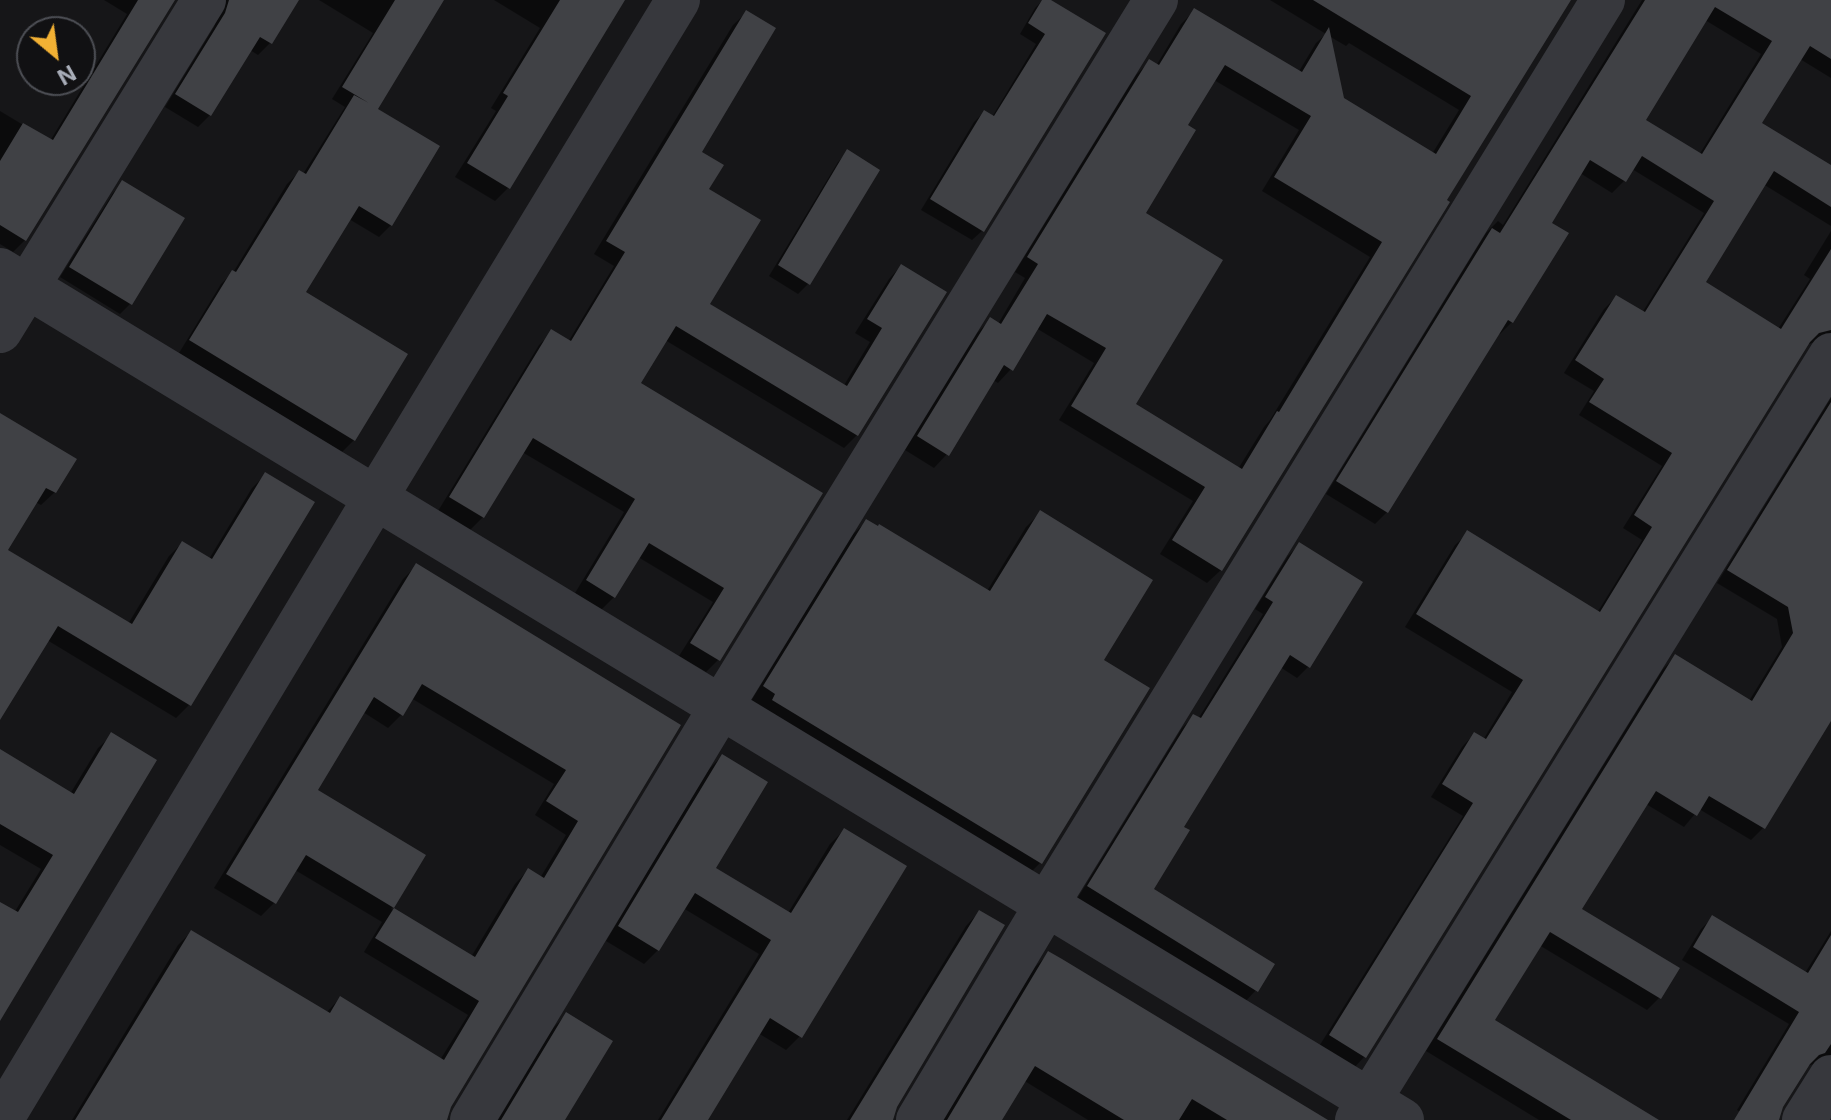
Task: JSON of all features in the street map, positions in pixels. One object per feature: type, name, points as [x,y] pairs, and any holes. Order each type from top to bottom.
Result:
[{"type":"street","points":[[0,331],[14,278],[204,0]]},
{"type":"street","points":[[1,1120],[678,0]]},
{"type":"street","points":[[472,1120],[721,707],[1156,0]]},
{"type":"street","points":[[918,1120],[1047,904],[1603,0]]},
{"type":"street","points":[[14,278],[1047,904],[1376,1113],[1831,355]]},
{"type":"street","points":[[1804,1120],[1831,1077]]},
{"type":"building","points":[[138,0],[175,0],[26,241],[0,225],[0,161],[23,123],[53,140],[80,96],[96,96],[96,69]]},
{"type":"building","points":[[229,0],[299,0],[272,44],[260,37],[211,116],[175,94],[225,13]]},
{"type":"building","points":[[395,0],[444,0],[378,109],[440,146],[392,226],[359,206],[306,292],[408,354],[355,441],[189,340],[232,270],[236,272],[299,170],[306,174],[354,95],[369,103],[342,87]]},
{"type":"building","points":[[560,0],[625,0],[510,189],[467,163],[508,96],[503,93]]},
{"type":"building","points":[[1042,0],[1051,0],[1106,33],[984,232],[930,199],[984,110],[994,116],[1045,34],[1028,23]]},
{"type":"building","points":[[1313,0],[1571,0],[1222,571],[1172,540],[1205,487],[1071,406],[1106,348],[1047,314],[1013,371],[1004,365],[949,456],[917,436],[990,317],[1001,324],[1038,264],[1027,257],[1149,59],[1159,65],[1194,8],[1302,72],[1329,27],[1344,98],[1436,154],[1471,96]],"holes":[[[1225,65],[1311,116],[1274,177],[1382,242],[1242,469],[1136,404],[1223,260],[1146,213],[1196,130],[1188,125]]]},
{"type":"building","points":[[1645,0],[1831,0],[1831,59],[1810,46],[1762,123],[1831,165],[1831,207],[1774,171],[1706,282],[1781,329],[1831,249],[1831,330],[1819,333],[1810,342],[1366,1058],[1329,1035],[1473,803],[1442,784],[1474,732],[1486,739],[1523,680],[1416,614],[1467,530],[1600,612],[1652,527],[1634,515],[1672,453],[1589,402],[1604,379],[1575,360],[1616,295],[1645,312],[1714,201],[1642,156],[1626,182],[1590,160],[1552,223],[1569,233],[1513,323],[1508,320],[1388,513],[1336,481],[1492,228],[1500,233]],"holes":[[[1715,7],[1772,41],[1702,154],[1646,120]]]},
{"type":"building","points":[[746,10],[776,28],[702,152],[724,165],[709,189],[761,220],[710,304],[847,386],[882,328],[867,319],[901,264],[947,292],[858,436],[676,326],[641,383],[823,493],[720,661],[690,643],[724,588],[649,543],[615,598],[586,580],[635,499],[533,438],[484,518],[449,497],[551,329],[571,341],[625,252],[606,241]]},
{"type":"building","points":[[847,149],[880,170],[810,285],[778,265]]},
{"type":"building","points":[[122,180],[185,218],[132,305],[69,267]]},
{"type":"building","points":[[1831,402],[1831,721],[1765,829],[1709,796],[1697,816],[1656,791],[1582,909],[1680,968],[1661,999],[1550,932],[1495,1020],[1659,1120],[1571,1120],[1437,1039],[1675,654],[1752,701],[1793,633],[1788,607],[1727,570]]},
{"type":"building","points":[[0,413],[77,459],[56,493],[46,488],[8,550],[132,624],[182,541],[212,559],[265,472],[315,502],[191,706],[58,626],[0,720]]},
{"type":"building","points":[[1040,510],[1153,580],[1104,660],[1150,688],[1042,864],[772,700],[775,694],[763,686],[866,519],[990,591]]},
{"type":"building","points":[[1299,542],[1363,582],[1310,668],[1290,655],[1184,827],[1190,830],[1154,889],[1275,964],[1258,992],[1087,886],[1193,714],[1201,718],[1254,633],[1273,602],[1265,597]]},
{"type":"building","points":[[416,563],[681,725],[451,1107],[447,1120],[75,1120],[191,930],[330,1013],[340,996],[444,1060],[479,1001],[375,938],[394,908],[306,855],[276,904],[226,874]],"holes":[[[422,684],[566,770],[546,801],[578,821],[544,878],[528,868],[475,957],[394,908],[426,855],[318,790],[374,697],[403,716]]]},
{"type":"building","points":[[111,732],[157,760],[0,1021],[0,902],[18,912],[53,855],[0,824],[0,749],[74,794]]},
{"type":"building","points":[[722,754],[768,782],[716,868],[791,913],[844,828],[907,866],[802,1038],[770,1018],[708,1120],[661,1120],[771,940],[695,893],[659,951],[618,926]]},
{"type":"building","points":[[979,910],[1005,925],[897,1107],[893,1120],[850,1120]]},
{"type":"building","points":[[1712,915],[1808,973],[1831,935],[1831,1044],[1810,1064],[1783,1107],[1779,1120],[1734,1120],[1799,1012],[1693,947]]},
{"type":"building","points":[[1048,951],[1328,1120],[1227,1120],[1192,1099],[1179,1120],[1124,1120],[1035,1066],[1002,1120],[947,1120]]},
{"type":"building","points":[[566,1012],[613,1041],[565,1120],[501,1120]]}]
